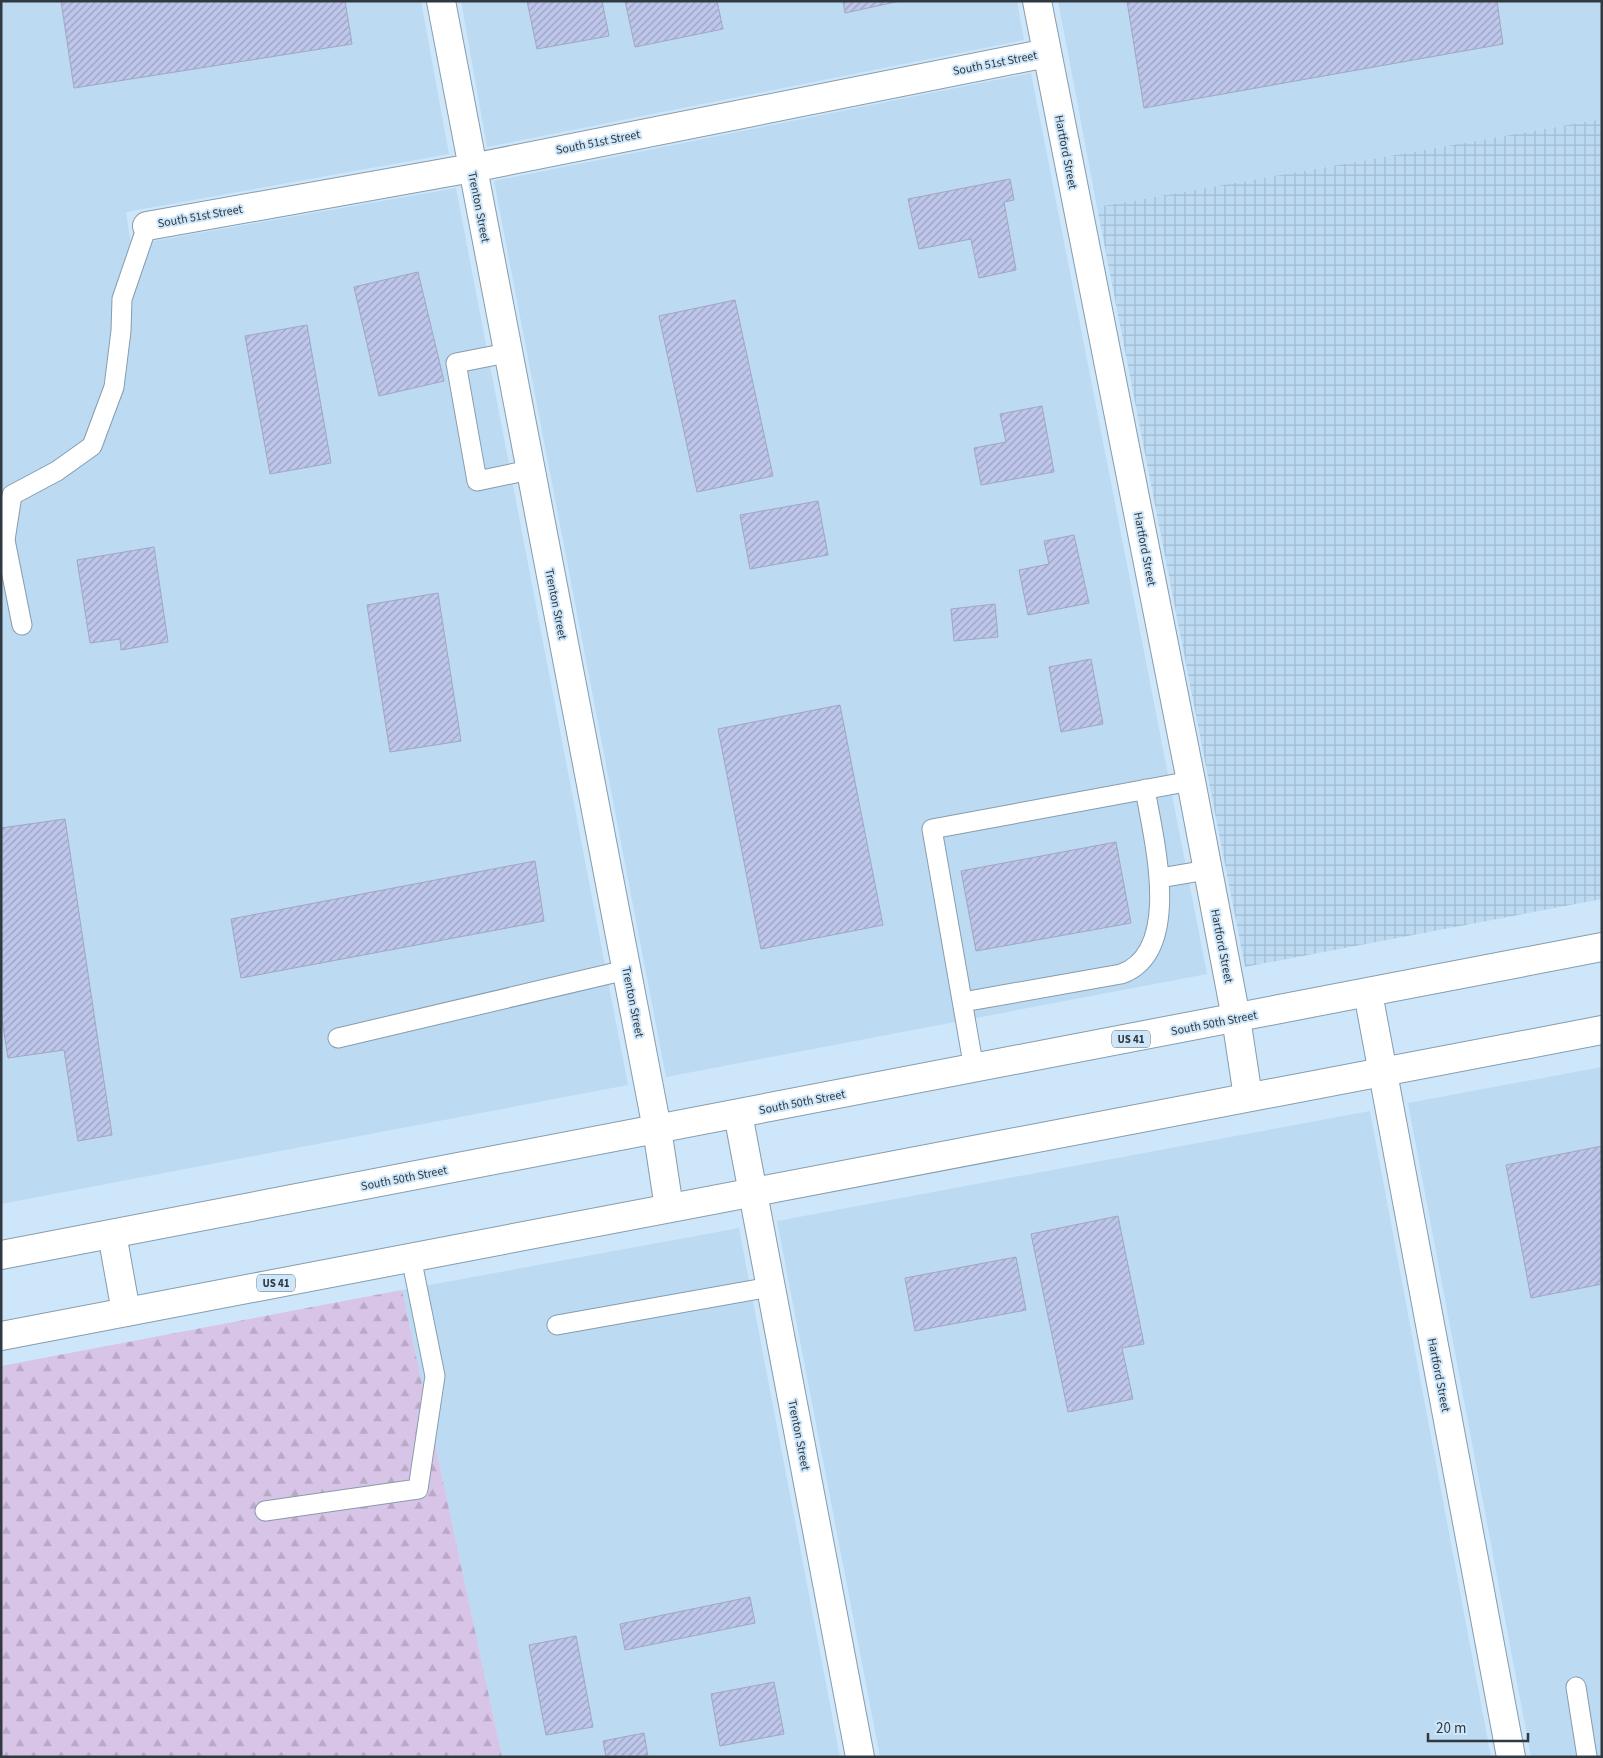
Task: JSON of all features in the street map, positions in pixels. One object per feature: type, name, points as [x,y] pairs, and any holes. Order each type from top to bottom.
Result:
[{"type":"street","name":"Trenton Street","points":[[442,1],[507,353],[657,1129],[669,1208]]},
{"type":"street","name":"Hartford Street","points":[[1037,1],[1236,1018],[1248,1097]]},
{"type":"street","name":"South 51st Street","points":[[147,226],[472,168],[1047,53]]},
{"type":"street","name":"South 50th Street","points":[[1,1256],[1602,947]]},
{"type":"street","name":"Hartford Street","points":[[1368,993],[1511,1757]]},
{"type":"street","name":"US 41","points":[[1,1336],[1602,1030]]},
{"type":"street","name":"Trenton Street","points":[[738,1114],[860,1757]]},
{"type":"street","points":[[112,1234],[126,1312]]},
{"type":"lane","points":[[22,625],[5,540],[12,495],[57,471],[92,446],[114,387],[121,331],[122,299],[147,226]]},
{"type":"lane","points":[[507,353],[456,363],[476,481],[530,470]]},
{"type":"lane","points":[[974,1069],[932,829],[1190,781]]},
{"type":"lane","points":[[962,1002],[1121,974],[1134,969],[1149,952],[1158,922],[1160,878],[1145,789]]},
{"type":"lane","points":[[1160,878],[1207,870]]},
{"type":"lane","points":[[338,1038],[626,970]]},
{"type":"lane","points":[[265,1512],[418,1489],[435,1376],[411,1257]]},
{"type":"lane","points":[[557,1325],[770,1287]]},
{"type":"lane","points":[[1576,1687],[1587,1757]]},
{"type":"shaded area","points":[[1,1],[421,1],[449,154],[126,212],[131,245],[456,188],[628,1085],[1,1204]]},
{"type":"shaded area","points":[[461,1],[1017,1],[1024,40],[487,147]]},
{"type":"shaded area","points":[[1058,1],[1602,1],[1602,119],[1097,207]]},
{"type":"shaded area","points":[[1031,73],[1207,974],[666,1077],[494,181]]},
{"type":"shaded area","points":[[1602,119],[1602,899],[1245,967],[1097,207]]},
{"type":"shaded area","points":[[1602,1067],[1602,1757],[1531,1757],[1408,1103]]},
{"type":"shaded area","points":[[1370,1111],[1491,1757],[880,1757],[777,1221]]},
{"type":"shaded area","points":[[739,1228],[840,1757],[502,1757],[402,1290]]},
{"type":"green space","points":[[402,1290],[502,1757],[1,1757],[1,1366]]},
{"type":"building","points":[[61,1],[345,1],[352,44],[74,88]]},
{"type":"building","points":[[527,1],[602,1],[609,36],[537,49]]},
{"type":"building","points":[[625,1],[717,1],[723,29],[635,47]]},
{"type":"building","points":[[843,1],[900,1],[845,13]]},
{"type":"building","points":[[1127,1],[1497,1],[1503,44],[1144,108]]},
{"type":"building","points":[[1010,179],[1014,200],[1004,202],[1016,270],[979,278],[971,239],[919,249],[908,199]]},
{"type":"building","points":[[418,272],[444,381],[379,396],[354,287]]},
{"type":"building","points":[[735,300],[773,476],[697,492],[659,316]]},
{"type":"building","points":[[307,325],[331,463],[270,474],[245,336]]},
{"type":"building","points":[[1042,406],[1054,472],[981,485],[974,448],[1006,442],[1000,414]]},
{"type":"building","points":[[818,501],[828,555],[750,569],[740,515]]},
{"type":"building","points":[[1074,535],[1089,603],[1028,615],[1019,570],[1049,564],[1044,541]]},
{"type":"building","points":[[154,547],[168,642],[121,650],[120,639],[90,643],[77,560]]},
{"type":"building","points":[[438,593],[461,741],[390,752],[367,605]]},
{"type":"building","points":[[995,604],[998,637],[954,641],[951,609]]},
{"type":"building","points":[[1091,659],[1103,724],[1061,732],[1049,667]]},
{"type":"building","points":[[840,705],[883,925],[761,949],[718,729]]},
{"type":"building","points":[[65,819],[112,1135],[78,1141],[64,1050],[8,1058],[1,1014],[1,828]]},
{"type":"building","points":[[1116,842],[1131,923],[976,951],[961,871]]},
{"type":"building","points":[[535,861],[544,921],[241,978],[231,919]]},
{"type":"building","points":[[1602,1146],[1602,1284],[1531,1298],[1506,1165]]},
{"type":"building","points":[[1118,1216],[1144,1344],[1122,1348],[1133,1399],[1068,1412],[1031,1234]]},
{"type":"building","points":[[1016,1257],[1026,1310],[915,1331],[905,1278]]},
{"type":"building","points":[[750,1597],[755,1623],[625,1650],[620,1624]]},
{"type":"building","points":[[576,1636],[593,1727],[546,1735],[529,1645]]},
{"type":"building","points":[[774,1682],[784,1734],[720,1746],[711,1694]]},
{"type":"building","points":[[644,1733],[648,1757],[606,1757],[603,1741]]}]
